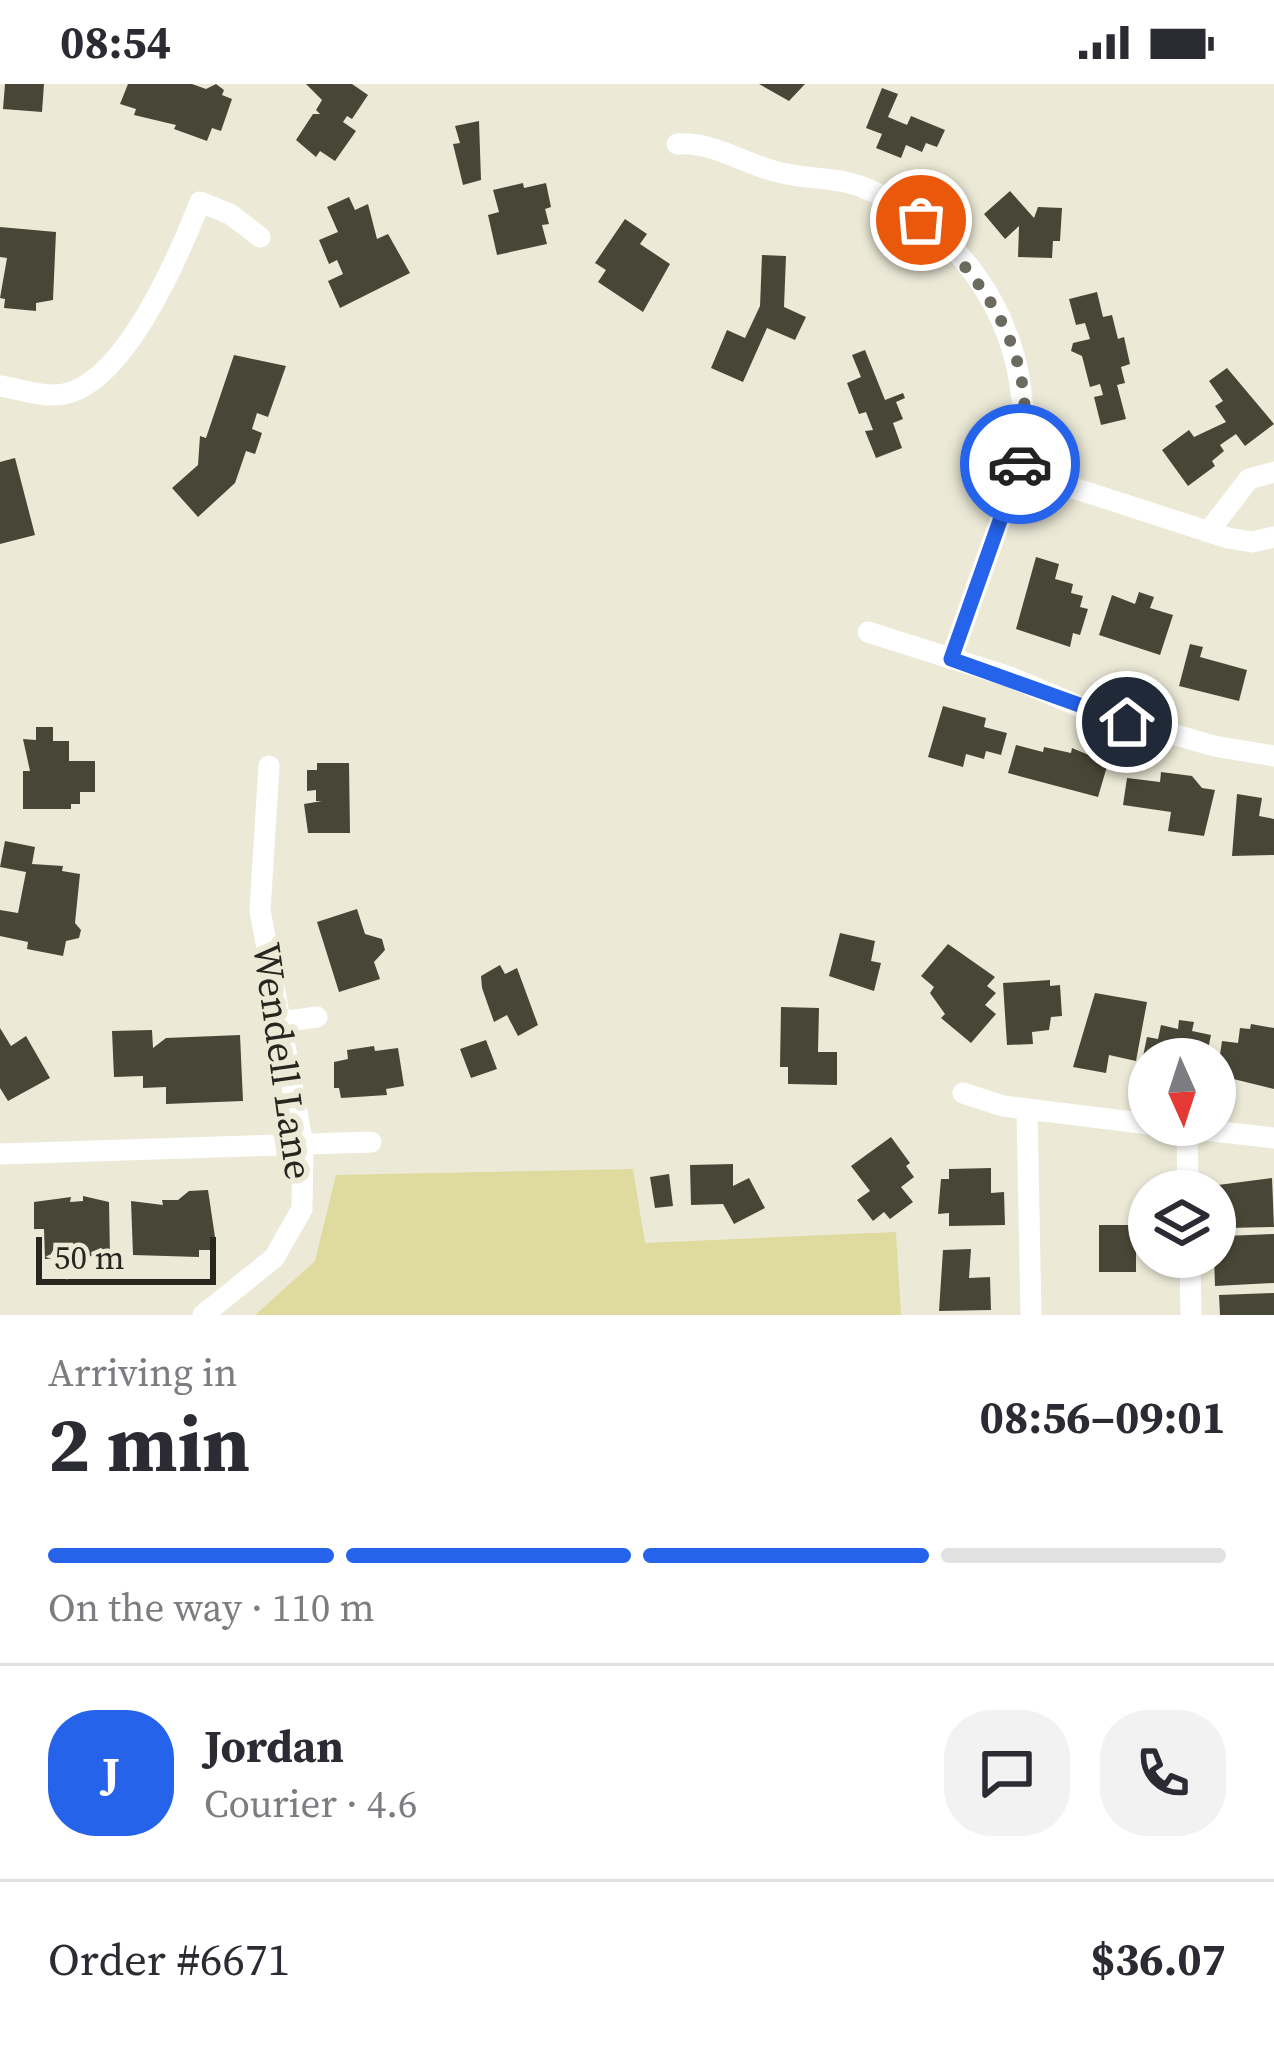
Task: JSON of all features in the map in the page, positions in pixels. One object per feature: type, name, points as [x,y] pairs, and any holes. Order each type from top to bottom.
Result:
[{"type":"street","points":[[677,144],[701,146],[801,178],[854,184],[921,220],[992,299],[1016,350],[1026,409],[1018,470],[951,659]]},
{"type":"street","points":[[0,386],[52,395],[95,379],[154,301],[200,202],[230,214],[260,237]]},
{"type":"street","points":[[1018,470],[1208,532],[1252,542],[1274,537]]},
{"type":"street","points":[[1208,532],[1249,479],[1274,472]]},
{"type":"street","points":[[868,632],[1086,710],[1214,746],[1274,756]]},
{"type":"street","name":"Wendell Lane","points":[[203,1315],[263,1269],[293,1232],[302,1209],[303,1145],[260,894],[269,766]]},
{"type":"street","points":[[280,1022],[317,1017]]},
{"type":"street","points":[[963,1093],[1027,1110],[1128,1122]]},
{"type":"street","points":[[1027,1110],[1031,1315]]},
{"type":"street","points":[[1236,1134],[1274,1138]]},
{"type":"street","points":[[0,1154],[371,1142]]},
{"type":"street","points":[[1190,1278],[1191,1315]]},
{"type":"shaded area","points":[[633,1169],[645,1243],[896,1232],[901,1315],[255,1315],[315,1261],[336,1175]]},
{"type":"building","points":[[5,84],[44,84],[42,112],[3,109]]},
{"type":"building","points":[[128,84],[192,84],[206,89],[216,84],[224,90],[222,95],[232,99],[221,131],[212,128],[207,141],[174,129],[176,125],[134,115],[136,109],[120,104]]},
{"type":"building","points":[[306,84],[352,84],[368,95],[352,119],[347,116],[343,122],[356,131],[335,161],[320,151],[316,157],[296,140],[313,114],[320,114],[316,110],[322,100]]},
{"type":"building","points":[[759,84],[805,84],[789,101]]},
{"type":"building","points":[[882,88],[898,94],[888,117],[907,125],[911,116],[945,130],[937,147],[926,143],[922,152],[906,145],[901,158],[876,148],[882,134],[866,128]]},
{"type":"building","points":[[479,121],[481,180],[463,185],[453,144],[460,143],[455,126]]},
{"type":"building","points":[[523,183],[524,188],[546,183],[551,207],[545,209],[549,224],[542,225],[547,244],[497,255],[488,215],[499,212],[493,190]]},
{"type":"building","points":[[1010,191],[1034,218],[1038,207],[1062,208],[1060,241],[1053,241],[1052,258],[1018,257],[1019,226],[1005,239],[984,214]]},
{"type":"building","points":[[349,197],[355,210],[368,204],[377,239],[388,234],[410,273],[340,308],[328,281],[343,274],[337,260],[329,264],[319,240],[338,232],[327,207]]},
{"type":"building","points":[[625,219],[647,234],[640,244],[670,264],[643,312],[598,282],[606,270],[595,263]]},
{"type":"building","points":[[0,227],[56,232],[53,300],[36,303],[36,311],[4,308],[5,299],[0,298],[7,258],[0,257]]},
{"type":"building","points":[[762,255],[786,256],[784,307],[806,317],[795,340],[767,328],[743,382],[711,368],[727,330],[745,338],[760,306]]},
{"type":"building","points":[[1097,292],[1103,317],[1112,315],[1118,339],[1124,337],[1130,364],[1121,367],[1125,383],[1117,385],[1126,419],[1101,425],[1094,397],[1103,395],[1100,384],[1090,387],[1082,356],[1071,351],[1073,343],[1090,339],[1085,323],[1076,325],[1069,299]]},
{"type":"building","points":[[865,350],[885,400],[903,393],[905,398],[896,402],[903,419],[893,423],[902,448],[876,458],[865,431],[873,430],[866,412],[859,414],[847,383],[861,377],[852,355]]},
{"type":"building","points":[[234,355],[286,366],[268,417],[257,413],[252,429],[262,433],[255,454],[246,451],[235,483],[198,517],[172,488],[198,465],[200,436],[206,438]]},
{"type":"building","points":[[1227,368],[1274,424],[1245,446],[1236,434],[1220,445],[1224,451],[1212,461],[1215,466],[1188,486],[1162,450],[1189,430],[1194,437],[1226,422],[1215,406],[1223,401],[1209,381]]},
{"type":"building","points":[[15,458],[35,535],[0,544],[0,462]]},
{"type":"building","points":[[1036,557],[1059,564],[1055,579],[1073,584],[1071,593],[1083,596],[1080,607],[1088,609],[1080,635],[1073,633],[1070,647],[1016,629]]},
{"type":"building","points":[[1139,592],[1154,597],[1150,608],[1173,615],[1160,655],[1099,635],[1112,595],[1135,604]]},
{"type":"building","points":[[1190,644],[1203,647],[1200,657],[1247,670],[1239,701],[1179,686]]},
{"type":"building","points":[[943,706],[986,718],[984,727],[1007,733],[1001,755],[986,751],[984,759],[966,754],[963,767],[928,757]]},
{"type":"building","points":[[36,727],[53,727],[53,741],[69,741],[69,761],[95,761],[95,792],[80,792],[80,804],[71,804],[71,809],[23,809],[23,771],[30,771],[23,739],[36,740]]},
{"type":"building","points":[[1016,745],[1043,752],[1044,747],[1071,753],[1072,748],[1108,763],[1098,797],[1008,773]]},
{"type":"building","points":[[317,763],[349,763],[350,833],[308,833],[304,804],[322,801],[316,801],[316,790],[307,791],[307,770],[317,770]]},
{"type":"building","points":[[1161,772],[1192,776],[1202,788],[1215,790],[1204,836],[1168,831],[1171,812],[1123,805],[1127,778],[1160,782]]},
{"type":"building","points":[[1237,794],[1262,798],[1259,816],[1274,819],[1274,855],[1232,856]]},
{"type":"building","points":[[5,841],[35,847],[32,864],[63,866],[62,871],[80,874],[75,923],[81,930],[79,938],[66,941],[63,956],[27,949],[28,942],[0,936],[0,910],[18,913],[26,872],[0,867]]},
{"type":"building","points":[[357,909],[365,934],[382,939],[385,950],[374,962],[380,979],[339,992],[317,922]]},
{"type":"building","points":[[840,933],[875,941],[871,961],[881,963],[874,991],[829,976]]},
{"type":"building","points":[[948,944],[995,977],[987,986],[996,993],[985,1005],[996,1014],[971,1043],[941,1018],[945,1014],[930,993],[934,987],[921,976]]},
{"type":"building","points":[[500,965],[505,974],[517,968],[538,1025],[518,1036],[507,1015],[494,1022],[482,988],[481,976]]},
{"type":"building","points":[[1050,980],[1050,986],[1060,985],[1062,1016],[1051,1017],[1049,1030],[1032,1032],[1033,1044],[1007,1045],[1003,983]]},
{"type":"building","points":[[1095,993],[1147,1002],[1140,1038],[1128,1038],[1128,1059],[1109,1055],[1106,1073],[1073,1067]]},
{"type":"building","points":[[781,1007],[819,1008],[818,1052],[837,1052],[837,1085],[788,1084],[788,1067],[780,1067]]},
{"type":"building","points":[[1179,1020],[1194,1022],[1192,1031],[1210,1038],[1158,1038],[1161,1025],[1178,1029]]},
{"type":"building","points":[[1251,1024],[1274,1028],[1274,1089],[1236,1080],[1240,1028],[1250,1029]]},
{"type":"building","points":[[0,1028],[11,1046],[26,1036],[50,1078],[8,1101],[0,1088]]},
{"type":"building","points":[[152,1030],[153,1048],[166,1038],[240,1035],[243,1101],[166,1104],[166,1087],[143,1088],[143,1076],[114,1077],[112,1031]]},
{"type":"building","points":[[486,1040],[497,1069],[471,1078],[460,1049]]},
{"type":"building","points":[[374,1046],[375,1051],[398,1048],[404,1086],[386,1089],[387,1095],[341,1098],[339,1088],[334,1088],[334,1062],[348,1059],[347,1050]]},
{"type":"building","points":[[891,1137],[910,1163],[906,1166],[914,1177],[901,1187],[913,1202],[890,1219],[884,1212],[873,1221],[857,1200],[870,1191],[851,1166]]},
{"type":"building","points":[[733,1164],[733,1186],[749,1178],[765,1208],[734,1224],[723,1204],[691,1205],[690,1165]]},
{"type":"building","points":[[991,1168],[991,1193],[1004,1192],[1005,1225],[949,1226],[949,1213],[938,1214],[941,1179],[949,1179],[949,1169]]},
{"type":"building","points":[[669,1174],[673,1206],[655,1208],[650,1177]]},
{"type":"building","points":[[1272,1178],[1274,1227],[1236,1228],[1236,1183]]},
{"type":"building","points":[[208,1190],[215,1237],[210,1250],[199,1250],[199,1257],[133,1255],[131,1201],[163,1205],[162,1200],[178,1200],[189,1191]]},
{"type":"building","points":[[83,1196],[109,1202],[110,1255],[45,1259],[44,1229],[34,1229],[34,1202],[71,1197],[70,1202],[83,1201]]},
{"type":"building","points":[[1099,1225],[1128,1225],[1128,1272],[1099,1272]]},
{"type":"building","points":[[1274,1234],[1274,1283],[1215,1286],[1215,1278],[1236,1278],[1236,1236]]},
{"type":"building","points":[[971,1249],[969,1278],[990,1277],[991,1310],[939,1311],[943,1250]]},
{"type":"building","points":[[1274,1293],[1274,1315],[1220,1315],[1219,1295]]},
{"type":"way so far","points":[[921,220],[975,276],[1010,334],[1025,397],[1026,434],[1020,464]]},
{"type":"route","points":[[1020,464],[951,659],[1127,722]]}]
